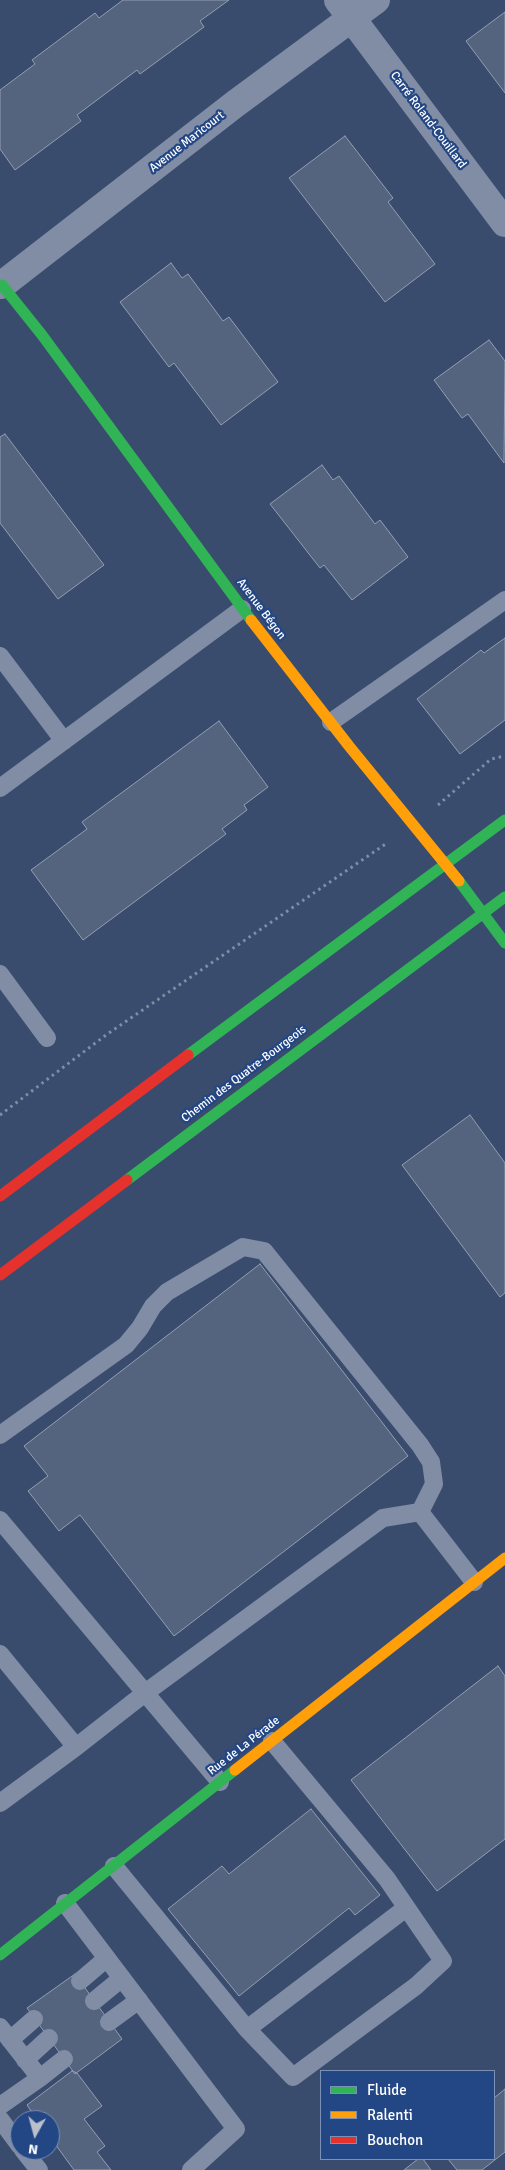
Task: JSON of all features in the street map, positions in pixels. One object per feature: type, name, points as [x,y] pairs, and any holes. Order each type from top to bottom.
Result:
[{"type":"street","name":"Avenue Maricourt","points":[[1,286],[235,104],[344,9],[376,0]]},
{"type":"street","name":"Carré Roland-Couillard","points":[[344,9],[505,223]]},
{"type":"street","name":"Avenue Bégon","points":[[1,286],[42,335],[242,609],[330,722],[445,863],[505,943]]},
{"type":"street","points":[[0,1196],[505,820]]},
{"type":"street","name":"Chemin des Quatre-Bourgeois","points":[[0,1274],[505,896]]},
{"type":"street","name":"Rue de La Pérade","points":[[0,1955],[505,1558]]},
{"type":"lane","points":[[330,722],[505,600]]},
{"type":"lane","points":[[0,788],[242,609]]},
{"type":"lane","points":[[0,656],[64,741]]},
{"type":"lane","points":[[0,974],[46,1038]]},
{"type":"lane","points":[[0,1435],[126,1344],[140,1328],[153,1306],[167,1292],[243,1247],[264,1250],[420,1445],[431,1462],[434,1484],[420,1512]]},
{"type":"lane","points":[[420,1512],[474,1582]]},
{"type":"lane","points":[[0,1803],[145,1693],[383,1518],[420,1512]]},
{"type":"lane","points":[[0,1520],[220,1782]]},
{"type":"lane","points":[[0,1654],[76,1747]]},
{"type":"lane","points":[[114,1866],[247,2028],[293,2077],[416,1986],[443,1961],[387,1880],[272,1741]]},
{"type":"lane","points":[[65,1904],[236,2129],[191,2170]]},
{"type":"lane","points":[[247,2028],[406,1908]]},
{"type":"lane","points":[[80,1981],[107,1958]]},
{"type":"lane","points":[[94,2001],[122,1978]]},
{"type":"lane","points":[[110,2022],[139,2000]]},
{"type":"lane","points":[[34,2019],[5,2034],[40,2078]]},
{"type":"lane","points":[[26,2060],[49,2038]]},
{"type":"lane","points":[[0,2106],[64,2059]]},
{"type":"lane","points":[[0,2119],[10,2132]]},
{"type":"lane","points":[[31,2160],[39,2170]]},
{"type":"path","points":[[0,1115],[106,1035],[414,825],[491,759],[505,756]]},
{"type":"building","points":[[123,0],[229,0],[200,21],[204,27],[140,74],[137,70],[77,115],[81,121],[15,170],[0,149],[0,90],[35,64],[32,60],[95,13],[99,18]]},
{"type":"building","points":[[505,12],[505,93],[466,41]]},
{"type":"building","points":[[345,136],[393,198],[388,202],[435,264],[385,302],[289,178]]},
{"type":"building","points":[[171,263],[182,278],[188,274],[223,321],[229,317],[278,382],[221,425],[174,363],[169,367],[120,302]]},
{"type":"building","points":[[489,340],[505,361],[504,463],[468,414],[462,418],[434,380]]},
{"type":"building","points":[[5,434],[104,565],[58,599],[0,523],[0,437]]},
{"type":"building","points":[[322,465],[333,480],[339,476],[375,524],[380,520],[408,557],[352,600],[324,565],[320,568],[270,504]]},
{"type":"building","points":[[505,638],[505,720],[460,754],[417,699],[481,650],[484,653]]},
{"type":"building","points":[[219,721],[268,787],[244,805],[247,810],[222,829],[226,834],[83,940],[31,870],[87,829],[82,822]]},
{"type":"building","points":[[470,1115],[505,1163],[505,1293],[500,1297],[402,1165]]},
{"type":"building","points":[[260,1264],[408,1456],[174,1636],[80,1515],[59,1531],[28,1491],[48,1476],[24,1446]]},
{"type":"building","points":[[498,1666],[505,1676],[505,1839],[437,1891],[351,1780]]},
{"type":"building","points":[[311,1809],[380,1895],[355,1915],[349,1908],[239,1996],[168,1909],[222,1866],[229,1874]]},
{"type":"building","points":[[75,1974],[122,2039],[75,2074],[27,2008]]},
{"type":"building","points":[[72,2071],[77,2073],[102,2106],[84,2119],[105,2146],[97,2152],[111,2170],[74,2170],[60,2151],[60,2110],[30,2110],[27,2105]]},
{"type":"building","points":[[505,2089],[505,2152],[495,2160],[495,2097]]},
{"type":"building","points":[[417,2160],[424,2160],[431,2170],[404,2170]]},
{"type":"building","points":[[449,2160],[495,2160],[482,2170],[457,2170]]},
{"type":"traffic: fast","points":[[0,287],[2,285],[42,335],[251,620]]},
{"type":"traffic: fast","points":[[188,1055],[505,820]]},
{"type":"traffic: fast","points":[[459,881],[505,943]]},
{"type":"traffic: fast","points":[[127,1180],[505,897]]},
{"type":"traffic: fast","points":[[0,1955],[235,1770]]},
{"type":"traffic: slow","points":[[251,620],[349,746],[459,881]]},
{"type":"traffic: slow","points":[[235,1770],[505,1558]]},
{"type":"traffic: jam","points":[[0,1196],[188,1055]]},
{"type":"traffic: jam","points":[[0,1275],[127,1180]]}]
